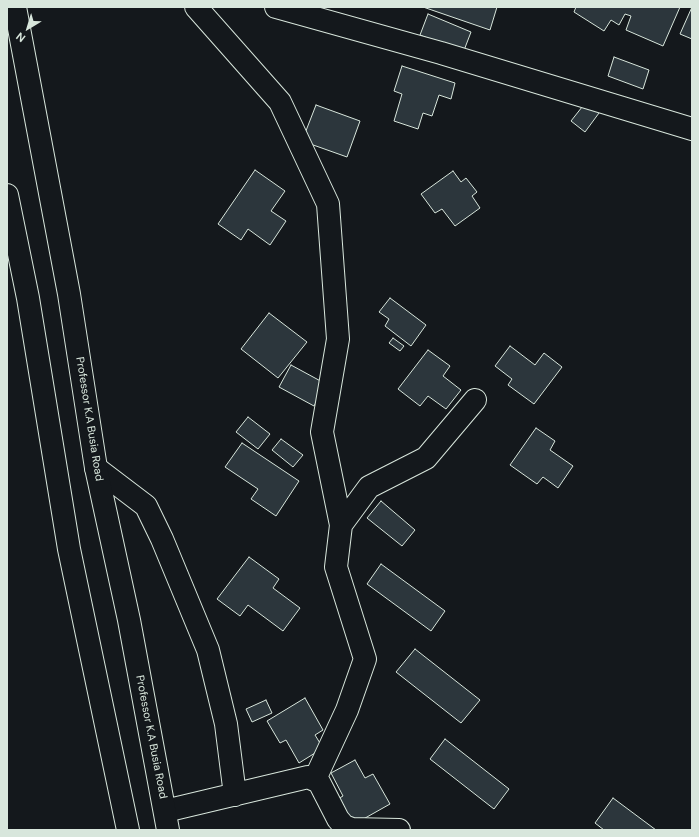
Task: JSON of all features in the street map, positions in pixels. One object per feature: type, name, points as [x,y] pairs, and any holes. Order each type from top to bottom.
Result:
[{"type":"street","name":"Professor K.A Busia Road","points":[[15,7],[69,294],[96,468],[129,620],[166,820]]},
{"type":"street","points":[[196,7],[280,102],[328,204],[338,340],[322,432],[341,525],[336,567],[365,659],[347,710],[315,779]]},
{"type":"street","points":[[276,7],[441,53],[692,129]]},
{"type":"street","points":[[7,195],[28,298],[69,549],[128,830]]},
{"type":"street","points":[[341,525],[369,488],[426,458],[475,400]]},
{"type":"street","points":[[96,468],[146,506],[162,539],[208,650],[226,724],[234,795]]},
{"type":"street","points":[[166,820],[234,795],[308,777],[319,782],[338,819],[344,826],[352,829],[399,830]]},
{"type":"building","points":[[423,7],[497,7],[490,30]]},
{"type":"building","points":[[576,7],[680,7],[663,46],[626,30],[631,16],[625,14],[619,25],[611,20],[604,31],[574,12]]},
{"type":"building","points":[[692,7],[692,39],[680,34]]},
{"type":"building","points":[[428,14],[471,32],[463,53],[420,35]]},
{"type":"building","points":[[614,57],[649,70],[643,89],[608,76]]},
{"type":"building","points":[[402,66],[455,83],[451,99],[439,95],[432,116],[423,113],[418,129],[394,121],[402,94],[394,91]]},
{"type":"building","points":[[586,102],[599,113],[585,132],[571,121]]},
{"type":"building","points":[[316,105],[360,121],[347,157],[302,141]]},
{"type":"building","points":[[255,170],[285,191],[271,211],[286,221],[270,245],[248,229],[241,240],[218,224]]},
{"type":"building","points":[[453,171],[461,182],[466,178],[477,192],[472,196],[480,208],[455,226],[442,209],[435,213],[421,194]]},
{"type":"building","points":[[390,298],[426,325],[411,346],[385,326],[389,319],[379,312]]},
{"type":"building","points":[[269,313],[307,342],[278,378],[241,349]]},
{"type":"building","points":[[393,338],[404,346],[400,351],[389,343]]},
{"type":"building","points":[[510,346],[535,365],[544,353],[562,367],[534,404],[508,385],[512,379],[495,366]]},
{"type":"building","points":[[428,350],[450,366],[443,376],[461,390],[446,409],[428,396],[420,406],[398,389]]},
{"type":"building","points":[[291,365],[326,384],[314,406],[279,387]]},
{"type":"building","points":[[248,417],[270,434],[258,449],[236,432]]},
{"type":"building","points":[[536,428],[555,441],[550,450],[573,466],[558,488],[543,477],[537,484],[510,465]]},
{"type":"building","points":[[281,439],[303,455],[293,467],[272,450]]},
{"type":"building","points":[[242,443],[299,481],[276,516],[251,499],[258,489],[225,467]]},
{"type":"building","points":[[381,501],[415,530],[402,546],[367,518]]},
{"type":"building","points":[[249,557],[279,579],[273,588],[300,608],[283,631],[248,605],[240,616],[217,599]]},
{"type":"building","points":[[381,564],[445,611],[431,631],[367,584]]},
{"type":"building","points":[[415,649],[480,700],[461,723],[396,672]]},
{"type":"building","points":[[305,698],[323,730],[315,735],[323,748],[299,763],[286,740],[280,743],[267,721]]},
{"type":"building","points":[[266,700],[272,713],[252,722],[246,709]]},
{"type":"building","points":[[445,739],[509,789],[494,809],[430,759]]},
{"type":"building","points":[[355,760],[365,778],[373,774],[390,804],[351,826],[336,800],[343,796],[331,773]]},
{"type":"building","points":[[613,798],[656,830],[604,830],[595,823]]}]
